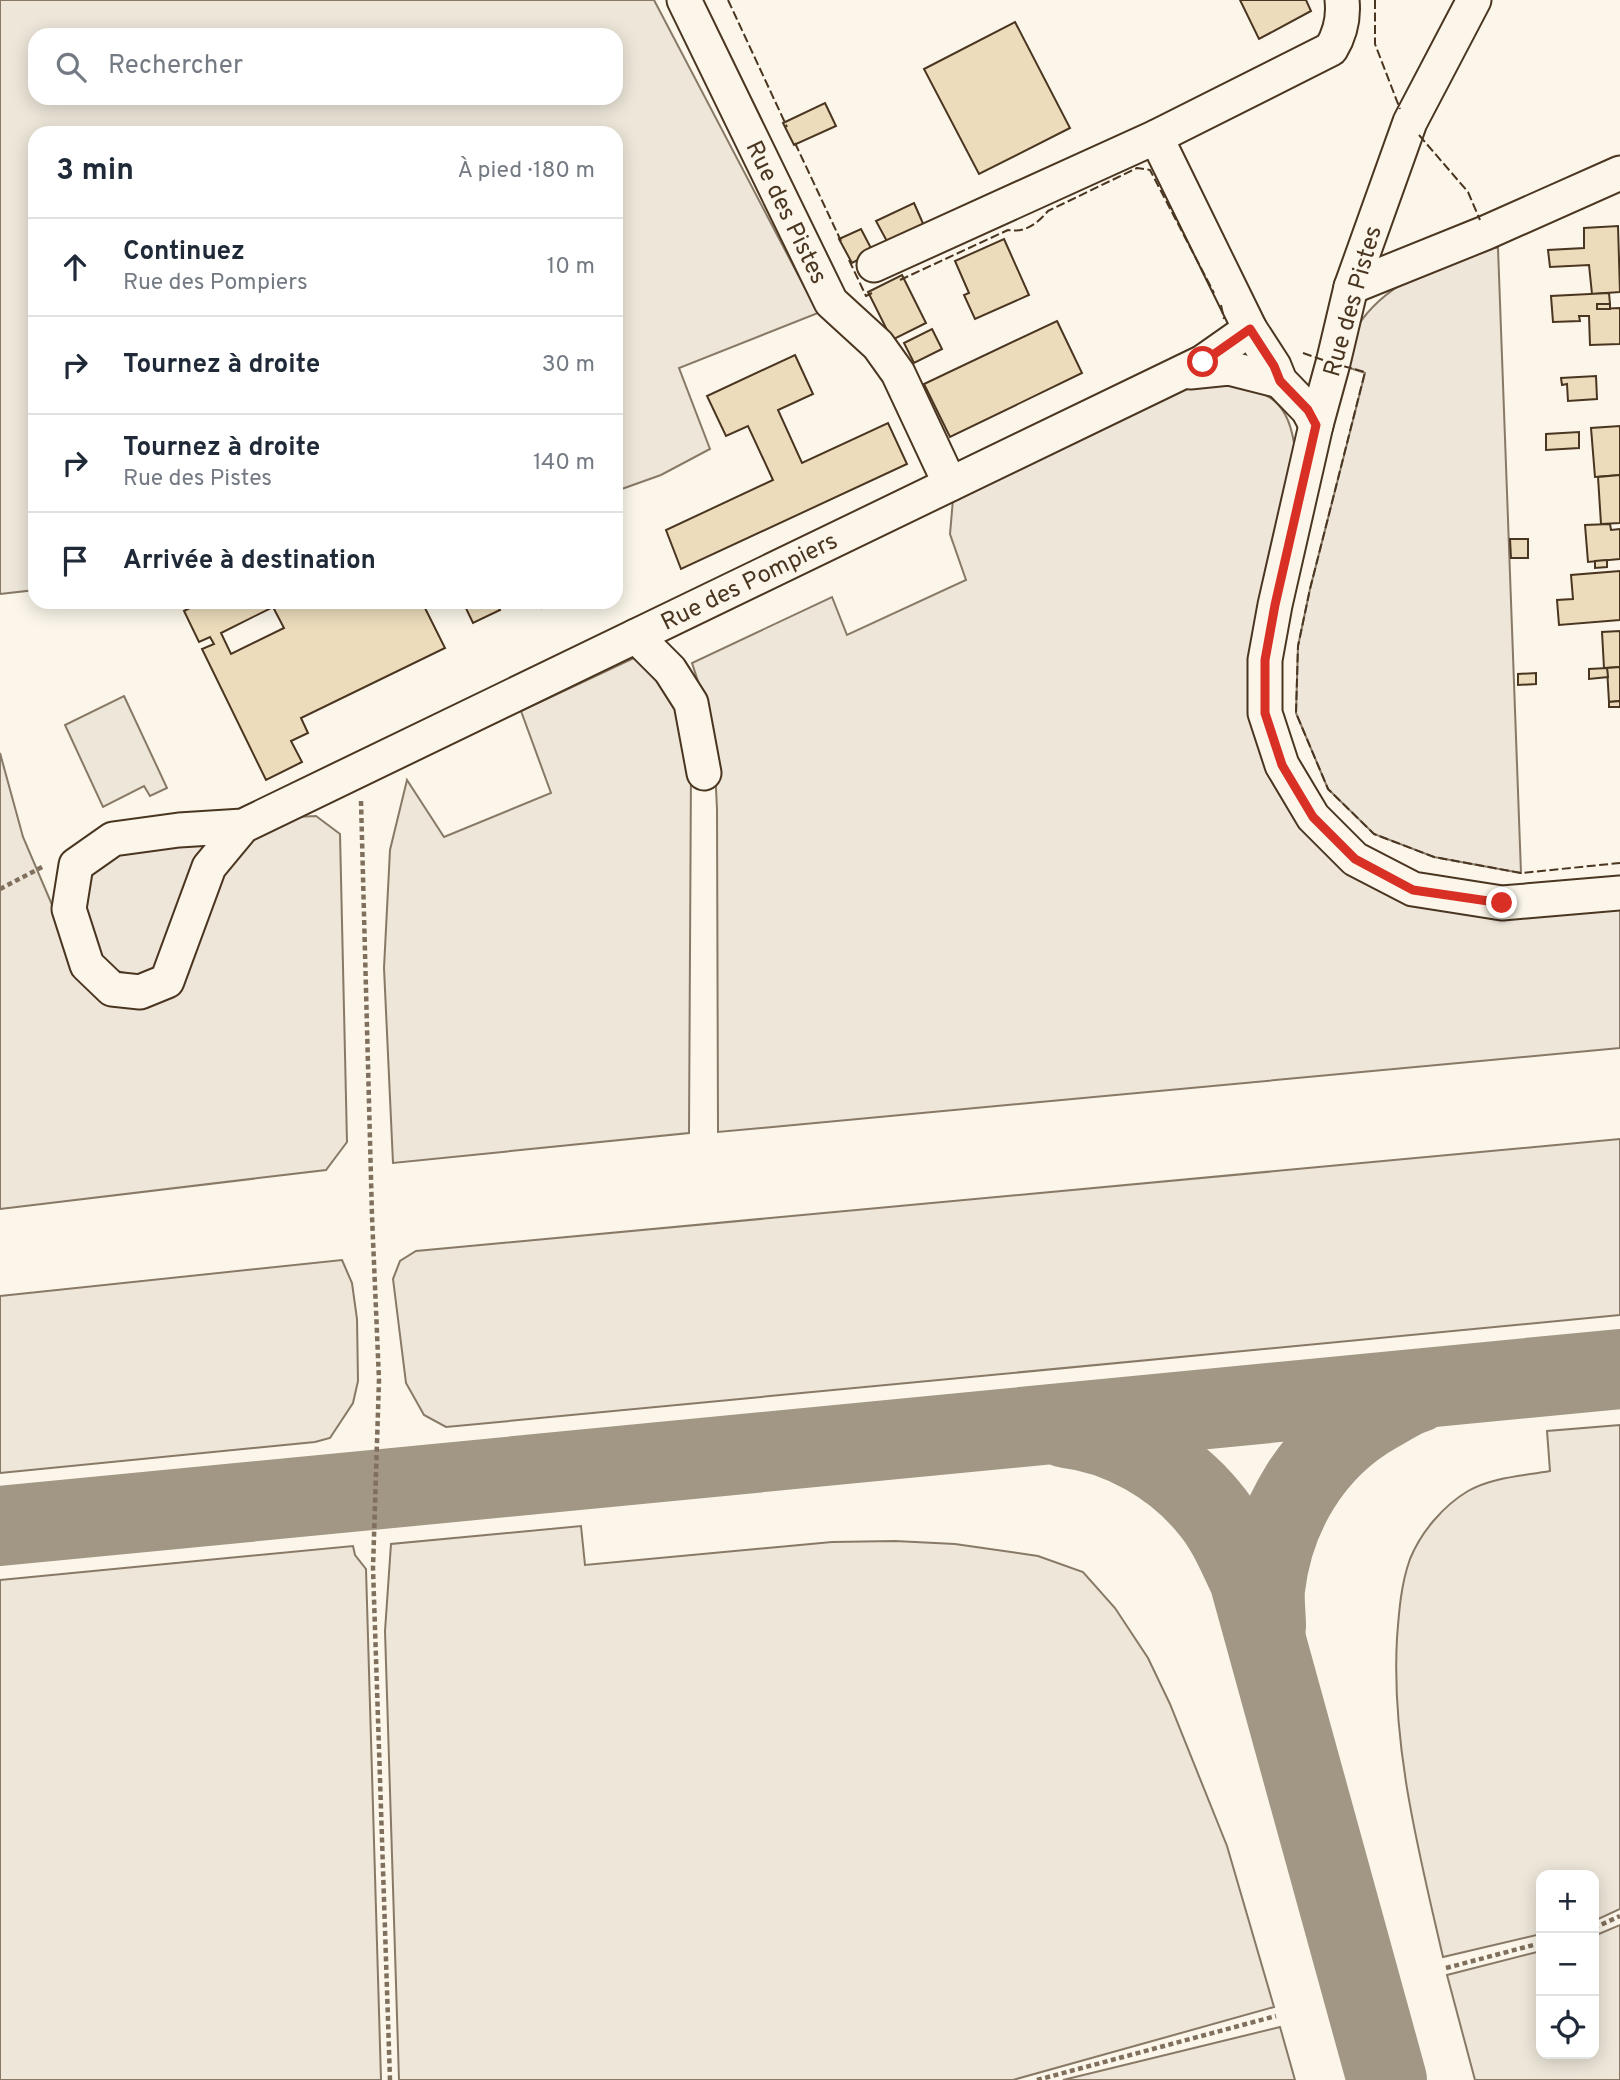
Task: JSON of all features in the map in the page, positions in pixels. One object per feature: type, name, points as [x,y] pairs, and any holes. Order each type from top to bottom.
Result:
[{"type":"street","name":"Rue des Pistes","points":[[684,0],[831,302],[878,345],[898,373],[950,484]]},
{"type":"street","points":[[874,265],[1156,136],[1331,49],[1340,30],[1342,0]]},
{"type":"street","name":"Rue des Pistes","points":[[1474,0],[1410,122],[1351,287],[1275,605],[1265,660],[1265,713],[1282,765],[1313,817],[1355,859],[1413,890],[1502,903],[1620,893]]},
{"type":"street","points":[[1156,136],[1250,329],[1274,366],[1280,381],[1308,410],[1316,425]]},
{"type":"street","points":[[1351,287],[1485,233],[1620,173]]},
{"type":"street","name":"Rue des Pompiers","points":[[243,826],[1214,356],[1250,329]]},
{"type":"street","points":[[1175,374],[1229,368],[1280,381]]},
{"type":"street","points":[[635,636],[670,670],[691,703],[704,773]]},
{"type":"street","points":[[243,826],[209,867],[167,981],[140,992],[112,989],[87,965],[69,909],[76,865],[113,839],[179,830],[243,826]]},
{"type":"path","points":[[360,769],[379,1380],[373,1568],[390,2080]]},
{"type":"path","points":[[0,889],[47,864],[76,865]]},
{"type":"path","points":[[1599,1926],[1620,1916]]},
{"type":"path","points":[[1446,1968],[1536,1944]]},
{"type":"path","points":[[1037,2080],[1276,2016]]},
{"type":"shaded area","points":[[0,0],[654,0],[818,313],[679,368],[710,449],[661,475],[623,489],[623,126],[28,126],[28,591],[0,594]]},
{"type":"shaded area","points":[[1482,246],[1498,248],[1521,873],[1434,857],[1374,834],[1328,789],[1296,713],[1298,646],[1365,373],[1344,366],[1351,338],[1364,317],[1392,290],[1427,270]]},
{"type":"shaded area","points":[[1211,378],[1269,397],[1279,405],[1291,430],[1295,450],[1250,683],[1348,866],[1620,903],[1620,1048],[718,1132],[717,809],[713,727],[692,663],[832,597],[847,635],[966,580],[950,534],[953,499],[1181,384]]},
{"type":"shaded area","points":[[636,657],[673,700],[691,768],[689,1133],[393,1163],[384,968],[390,850],[407,780],[444,837],[551,793],[521,711]]},
{"type":"shaded area","points":[[124,696],[167,788],[150,796],[144,786],[103,807],[65,725]]},
{"type":"shaded area","points":[[0,753],[23,837],[82,975],[131,1006],[196,926],[237,845],[296,817],[316,816],[340,834],[347,1142],[326,1170],[0,1209]]},
{"type":"shaded area","points":[[209,839],[158,966],[141,977],[117,971],[105,962],[81,913],[85,879],[105,851]]},
{"type":"shaded area","points":[[1620,1139],[1620,1315],[446,1427],[424,1415],[406,1383],[393,1279],[400,1261],[416,1251]]},
{"type":"shaded area","points":[[342,1260],[352,1283],[357,1319],[358,1381],[353,1403],[330,1438],[315,1442],[0,1473],[0,1296]]},
{"type":"shaded area","points":[[1620,1425],[1620,1909],[1599,1919],[1599,1870],[1536,1870],[1536,1935],[1443,1957],[1409,1799],[1398,1718],[1397,1638],[1402,1588],[1410,1559],[1420,1539],[1450,1504],[1478,1486],[1550,1471],[1547,1431]]},
{"type":"shaded area","points":[[581,1526],[585,1565],[832,1542],[895,1541],[955,1544],[1038,1556],[1083,1572],[1115,1608],[1148,1658],[1170,1704],[1227,1846],[1274,2007],[1013,2080],[399,2080],[385,1631],[391,1544]]},
{"type":"shaded area","points":[[353,1546],[355,1555],[366,1569],[381,2080],[0,2080],[0,1580]]},
{"type":"shaded area","points":[[1620,1925],[1620,2080],[1475,2080],[1447,1975],[1536,1952],[1536,2059],[1599,2059],[1599,1934]]},
{"type":"shaded area","points":[[1280,2027],[1295,2080],[1063,2080]]},
{"type":"building","points":[[1240,0],[1306,0],[1311,11],[1259,39]]},
{"type":"building","points":[[1015,22],[1070,128],[979,174],[924,69]]},
{"type":"building","points":[[825,103],[836,126],[794,145],[783,123]]},
{"type":"building","points":[[914,203],[925,228],[889,245],[876,221]]},
{"type":"building","points":[[1618,226],[1620,292],[1592,294],[1589,265],[1550,267],[1548,250],[1584,248],[1584,228]]},
{"type":"building","points":[[861,229],[873,252],[852,263],[839,239]]},
{"type":"building","points":[[1004,239],[1029,295],[975,319],[964,295],[969,293],[955,261]]},
{"type":"building","points":[[902,275],[926,323],[892,340],[868,292]]},
{"type":"building","points":[[1609,293],[1610,304],[1597,304],[1597,309],[1620,308],[1620,344],[1590,345],[1589,316],[1579,316],[1580,321],[1553,322],[1551,296]]},
{"type":"building","points":[[1597,304],[1610,304],[1610,309],[1597,309]]},
{"type":"building","points":[[1057,321],[1082,373],[950,437],[924,384]]},
{"type":"building","points":[[932,329],[942,349],[914,363],[904,343]]},
{"type":"building","points":[[795,355],[813,394],[778,410],[802,463],[888,423],[907,464],[681,569],[666,530],[773,480],[748,426],[726,436],[707,396]]},
{"type":"building","points":[[1596,376],[1597,399],[1568,401],[1567,384],[1562,385],[1561,378]]},
{"type":"building","points":[[1620,426],[1620,475],[1595,477],[1591,428]]},
{"type":"building","points":[[1579,432],[1579,448],[1546,450],[1546,434]]},
{"type":"building","points":[[1620,475],[1620,523],[1601,524],[1598,477]]},
{"type":"building","points":[[1610,524],[1611,530],[1620,529],[1620,559],[1588,562],[1585,525]]},
{"type":"building","points":[[1510,539],[1528,539],[1528,558],[1511,558]]},
{"type":"building","points":[[1607,560],[1607,567],[1595,568],[1595,561]]},
{"type":"building","points":[[1620,571],[1620,620],[1559,625],[1557,600],[1573,599],[1571,575]]},
{"type":"building","points":[[188,609],[269,609],[221,633],[231,654],[284,628],[274,609],[426,609],[445,648],[301,718],[308,733],[291,741],[302,762],[266,780],[202,649],[214,644],[210,637],[199,642],[184,611]]},
{"type":"building","points":[[466,609],[500,609],[500,610],[473,623]]},
{"type":"building","points":[[1620,631],[1620,667],[1604,668],[1602,632]]},
{"type":"building","points":[[1620,667],[1620,701],[1609,702],[1607,668]]},
{"type":"building","points":[[1607,668],[1608,677],[1589,679],[1589,669]]},
{"type":"building","points":[[1536,673],[1536,684],[1518,685],[1518,674]]},
{"type":"building","points":[[1620,701],[1620,707],[1609,707],[1609,702]]},
{"type":"taxiway","points":[[0,1526],[1620,1369]]},
{"type":"taxiway","points":[[1266,1627],[1265,1589],[1269,1562],[1287,1511],[1300,1487],[1334,1445],[1354,1428],[1416,1393]]},
{"type":"taxiway","points":[[1066,1428],[1106,1437],[1145,1454],[1163,1466],[1209,1508],[1236,1551],[1249,1579],[1387,2080]]},
{"type":"fence","points":[[728,0],[787,127]]},
{"type":"fence","points":[[1375,0],[1375,44],[1400,109]]},
{"type":"fence","points":[[1419,135],[1468,192],[1480,220]]},
{"type":"fence","points":[[795,143],[841,241]]},
{"type":"fence","points":[[900,280],[1008,230],[1030,227],[1048,211],[1137,168],[1150,170],[1214,293]]},
{"type":"fence","points":[[849,260],[866,296],[872,293]]},
{"type":"fence","points":[[1221,305],[1224,319]]},
{"type":"fence","points":[[1303,353],[1323,360]]},
{"type":"fence","points":[[1343,366],[1365,372],[1298,646],[1296,713],[1328,789],[1374,834],[1434,857],[1521,873],[1620,863]]},
{"type":"route","points":[[1203,362],[1250,329],[1274,366],[1280,381],[1308,410],[1316,425],[1265,660],[1265,713],[1282,765],[1313,817],[1355,859],[1413,890],[1502,903]]}]
